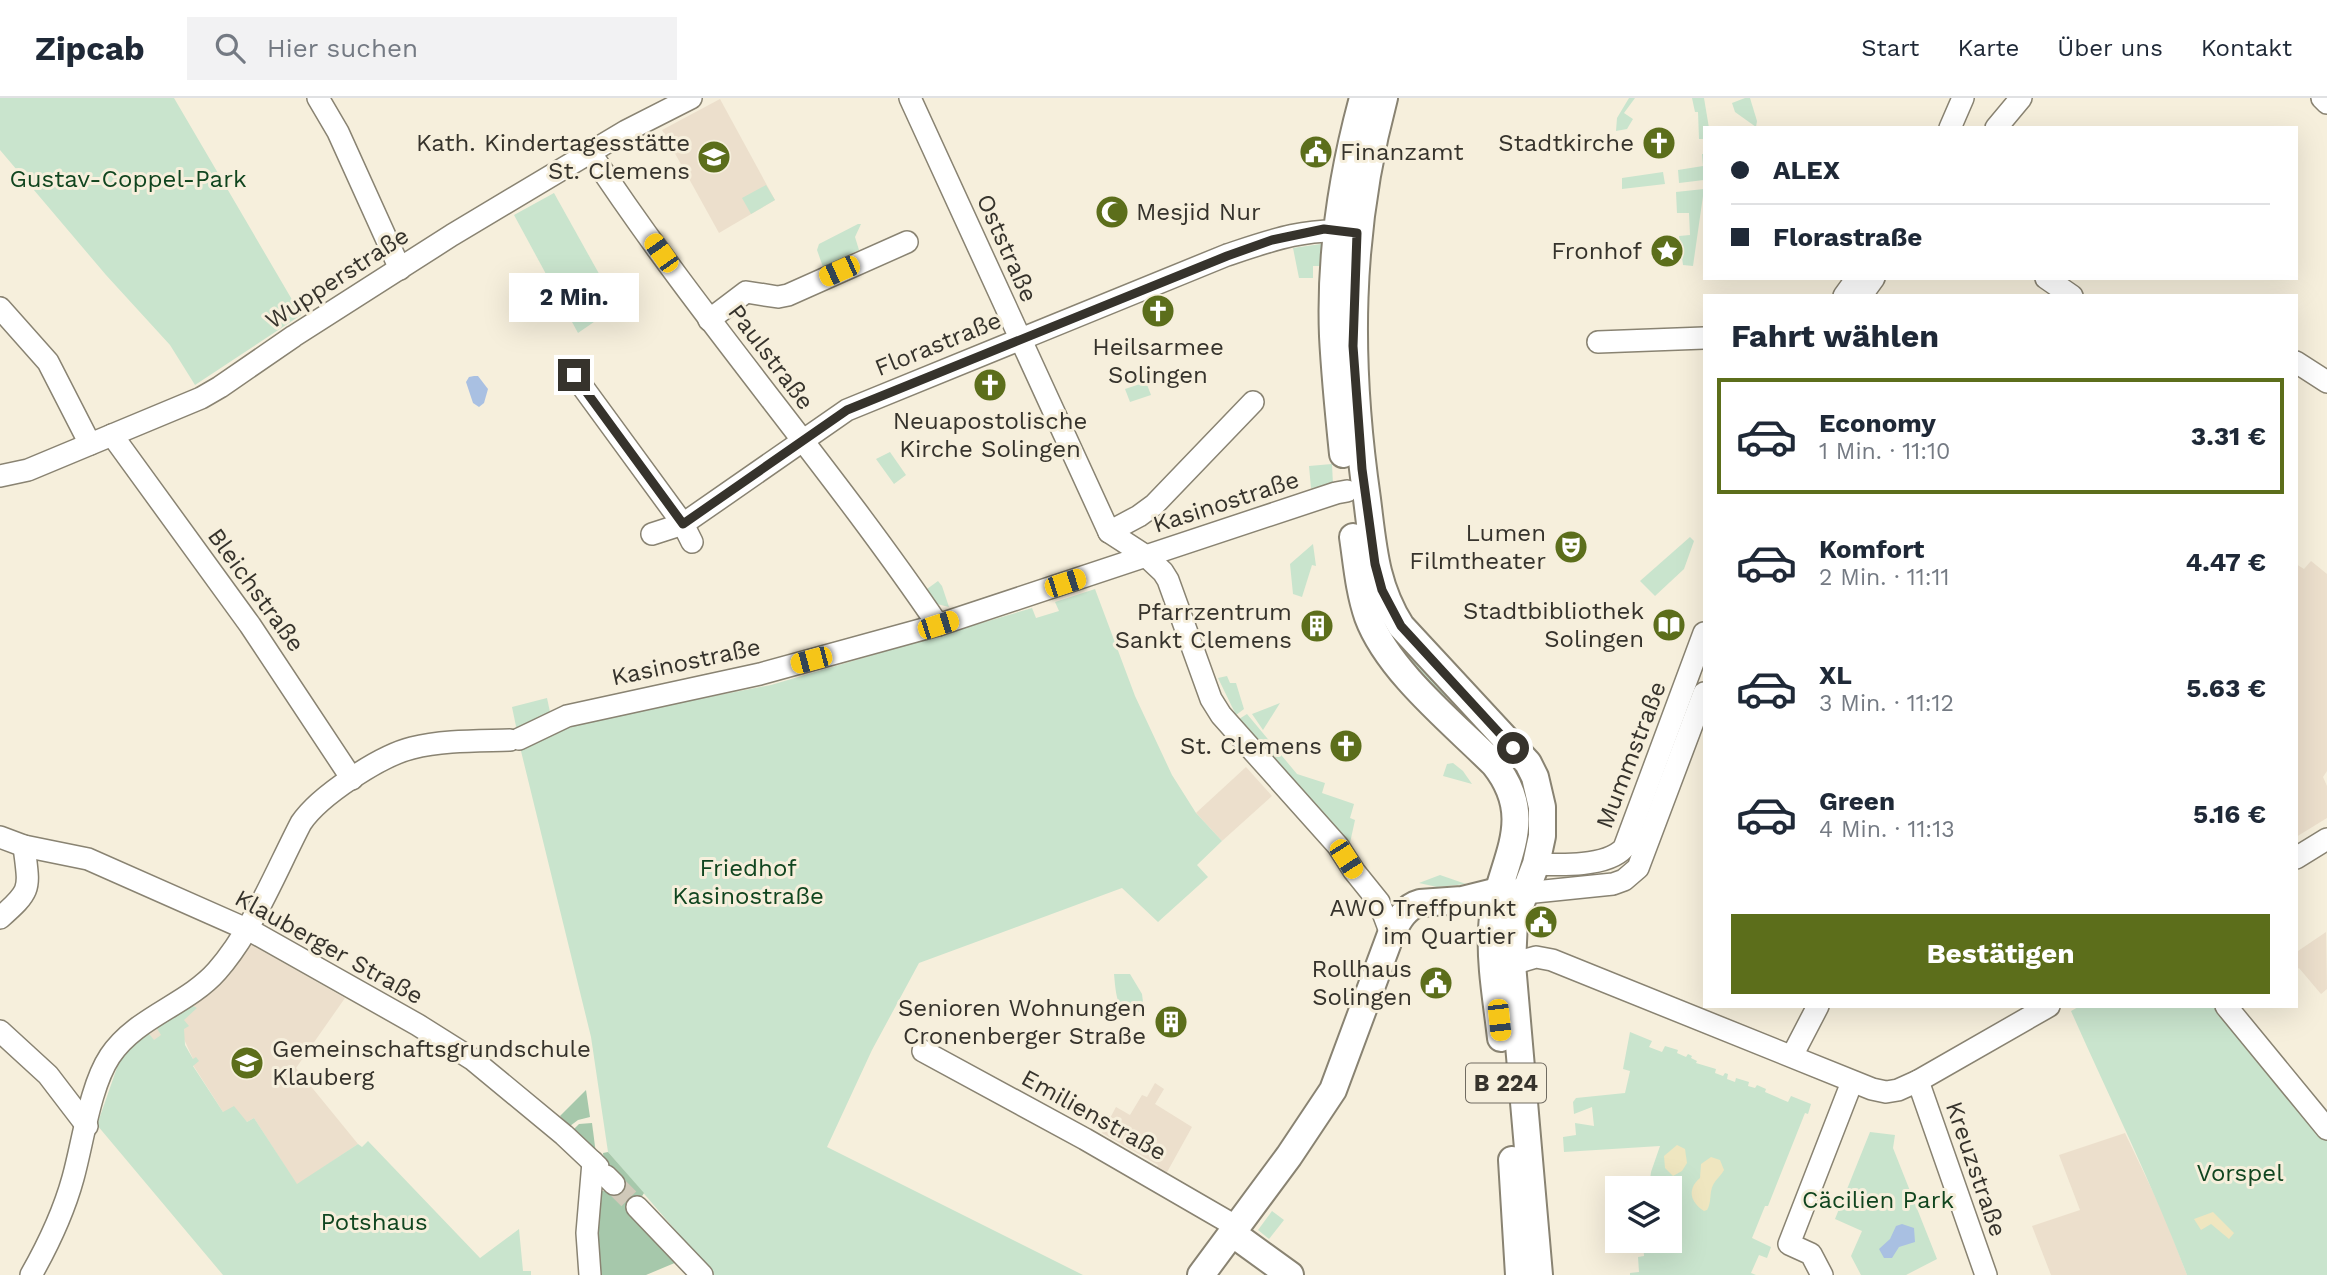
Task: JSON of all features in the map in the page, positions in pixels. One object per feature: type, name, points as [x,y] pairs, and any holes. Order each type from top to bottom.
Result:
[{"type":"main road","name":"B 224","points":[[1363,98],[1333,334],[1347,491],[1360,593],[1374,631],[1394,663],[1494,764],[1507,780],[1516,812],[1513,844],[1498,891],[1492,948],[1507,1095],[1520,1275]]},
{"type":"main road","name":"B 224","points":[[1384,98],[1347,231],[1362,469],[1375,564],[1382,590],[1401,626],[1528,763],[1542,807],[1542,836],[1514,921],[1513,964],[1539,1275]]},
{"type":"main road","name":"B 224","points":[[1513,844],[1527,877]]},
{"type":"main road","points":[[1201,1275],[1297,1145],[1333,1090],[1391,934],[1404,913],[1414,905],[1462,900],[1498,891],[1527,877]]},
{"type":"main road","points":[[1235,1230],[1290,1275]]},
{"type":"street","points":[[318,98],[338,132],[400,269]]},
{"type":"street","name":"Wupperstraße","points":[[0,476],[28,470],[201,398],[452,235],[590,152],[691,98]]},
{"type":"street","name":"Oststraße","points":[[910,98],[1109,532]]},
{"type":"street","points":[[1951,126],[1964,98]]},
{"type":"street","points":[[2322,98],[2327,103]]},
{"type":"street","name":"Paulstraße","points":[[590,152],[709,320],[802,440],[938,625]]},
{"type":"street","name":"Florastraße","points":[[652,534],[688,533],[802,440],[847,410],[1227,256],[1272,240],[1324,229],[1347,231]]},
{"type":"street","points":[[709,320],[743,293],[754,292],[778,297],[788,295],[907,242]]},
{"type":"street","points":[[2049,280],[2069,294]]},
{"type":"street","points":[[0,308],[48,362],[89,444]]},
{"type":"street","points":[[1598,342],[1703,338]]},
{"type":"street","points":[[2298,363],[2327,382]]},
{"type":"street","points":[[574,375],[688,533]]},
{"type":"street","points":[[1253,402],[1154,505],[1109,532],[1146,556],[1163,572],[1211,699],[1221,715],[1338,846],[1379,902],[1391,934]]},
{"type":"street","name":"Bleichstraße","points":[[112,435],[244,615],[352,779]]},
{"type":"street","name":"Kasinostraße","points":[[36,1267],[72,1181],[100,1076],[110,1056],[124,1039],[160,1012],[196,991],[217,971],[246,928],[305,817],[316,804],[352,779],[410,748],[514,740],[567,716],[760,674],[938,625],[1347,491]]},
{"type":"street","name":"Mummstraße","points":[[1527,877],[1566,865],[1613,857],[1624,848],[1703,637]]},
{"type":"street","name":"Mummstraße","points":[[1527,877],[1613,884],[1624,880],[1638,868],[1703,696]]},
{"type":"street","name":"Klauberger Straße","points":[[0,837],[24,846],[88,859],[246,928],[418,1025],[472,1059],[564,1135],[603,1172],[587,1233],[590,1275]]},
{"type":"street","points":[[2298,857],[2327,839]]},
{"type":"street","points":[[0,918],[26,893],[24,846]]},
{"type":"street","points":[[1513,964],[1530,958],[1542,958],[1852,1082],[1885,1091],[1898,1090],[1918,1081],[2046,1008]]},
{"type":"street","points":[[1792,1056],[1817,1008]]},
{"type":"street","points":[[2228,1008],[2327,1129]]},
{"type":"street","points":[[0,1031],[48,1075],[87,1126]]},
{"type":"street","name":"Emilienstraße","points":[[923,1051],[1085,1139],[1235,1230]]},
{"type":"street","name":"Kreuzstraße","points":[[1918,1081],[1986,1275]]},
{"type":"street","points":[[1822,1275],[1811,1254],[1790,1244],[1852,1082]]},
{"type":"street","points":[[636,1207],[702,1275]]},
{"type":"street","points":[[36,1267],[55,1275]]},
{"type":"shaded area","name":"Kath. Kindertagesstätte St. Clemens","points":[[720,99],[775,200],[719,233],[662,130]]},
{"type":"shaded area","points":[[2311,561],[2327,574],[2327,771],[2323,777],[2327,786],[2327,818],[2298,836],[2298,565],[2304,569]]},
{"type":"shaded area","points":[[1246,767],[1272,796],[1222,841],[1196,813]]},
{"type":"shaded area","points":[[2326,932],[2327,989],[2321,994],[2298,969],[2298,951]]},
{"type":"shaded area","name":"Gemeinschaftsgrundschule Klauberg","points":[[250,944],[345,998],[296,1068],[358,1144],[297,1185],[254,1118],[247,1122],[223,1112],[193,1065],[183,1037],[162,1035],[154,1041],[147,1031]]},
{"type":"shaded area","points":[[1155,1083],[1164,1089],[1155,1104],[1192,1127],[1166,1174],[1156,1169],[1158,1165],[1102,1133],[1116,1107],[1130,1115],[1142,1095],[1147,1097]]},
{"type":"shaded area","name":"Vorspel","points":[[2125,1133],[2164,1215],[2187,1275],[2051,1275],[2032,1226],[2080,1210],[2059,1155]]},
{"type":"green space","name":"Gustav-Coppel-Park","points":[[0,98],[174,98],[301,315],[195,385],[170,345],[106,275],[0,150]]},
{"type":"green space","points":[[1629,98],[1635,98],[1624,113],[1633,119],[1627,129],[1616,131],[1617,118]]},
{"type":"green space","points":[[1692,98],[1704,98],[1709,126],[1703,126],[1703,139],[1699,139],[1698,112],[1695,112]]},
{"type":"green space","points":[[1750,98],[1756,126],[1735,112],[1732,103]]},
{"type":"green space","points":[[1703,166],[1703,180],[1679,183],[1678,170]]},
{"type":"green space","points":[[1663,172],[1665,184],[1622,189],[1622,178]]},
{"type":"green space","points":[[766,185],[775,200],[751,214],[742,198]]},
{"type":"green space","points":[[1703,189],[1693,266],[1683,265],[1679,236],[1690,235],[1689,213],[1677,213],[1676,192]]},
{"type":"green space","points":[[554,193],[617,306],[578,333],[514,215]]},
{"type":"green space","points":[[861,224],[855,237],[859,250],[823,267],[817,250],[819,244]]},
{"type":"green space","points":[[1321,244],[1321,266],[1313,266],[1313,278],[1299,278],[1293,248]]},
{"type":"green space","points":[[1146,382],[1151,395],[1130,402],[1125,389]]},
{"type":"green space","points":[[890,452],[906,475],[894,484],[876,459]]},
{"type":"green space","points":[[1332,464],[1333,485],[1311,488],[1309,466]]},
{"type":"green space","points":[[1690,537],[1694,541],[1684,569],[1655,596],[1640,581]]},
{"type":"green space","points":[[1313,544],[1316,566],[1312,565],[1302,597],[1293,594],[1290,564]]},
{"type":"green space","points":[[1368,568],[1452,693],[1447,697],[1442,697],[1393,644]]},
{"type":"green space","points":[[938,581],[949,607],[937,604],[927,589]]},
{"type":"green space","name":"Friedhof Kasinostraße","points":[[1095,589],[1135,696],[1172,775],[1196,813],[1222,841],[1197,865],[1208,877],[1158,922],[1122,888],[919,963],[872,1050],[827,1147],[1083,1275],[714,1275],[608,1152],[591,1037],[520,747],[586,721],[771,685],[1032,608],[1036,618],[1059,611],[1055,602]]},
{"type":"green space","points":[[1227,676],[1230,683],[1236,683],[1244,709],[1236,715],[1218,678]]},
{"type":"green space","points":[[547,698],[550,712],[517,731],[512,707]]},
{"type":"green space","points":[[1280,703],[1263,730],[1252,714]]},
{"type":"green space","points":[[1247,714],[1297,774],[1325,783],[1322,793],[1354,804],[1350,818],[1355,820],[1350,843],[1239,719]]},
{"type":"green space","points":[[1453,763],[1472,784],[1443,776],[1447,764]]},
{"type":"green space","points":[[1440,875],[1466,884],[1437,887],[1419,883]]},
{"type":"green space","points":[[1114,974],[1130,974],[1142,994],[1144,1010],[1135,1013],[1123,1009],[1117,997]]},
{"type":"green space","name":"Potshaus","points":[[189,1004],[197,1008],[184,1020],[189,1026],[184,1029],[185,1045],[193,1059],[196,1057],[199,1061],[193,1066],[223,1112],[234,1106],[247,1122],[254,1118],[297,1184],[358,1144],[362,1147],[368,1141],[480,1258],[519,1229],[523,1271],[531,1271],[531,1275],[223,1275],[97,1125],[120,1059],[147,1031],[154,1040],[161,1035],[156,1027]]},
{"type":"green space","name":"Vorspel","points":[[2076,1008],[2217,1008],[2327,1140],[2327,1275],[2187,1275],[2146,1175],[2071,1011]]},
{"type":"green space","points":[[1630,1032],[1652,1041],[1649,1047],[1662,1052],[1665,1046],[1678,1050],[1677,1053],[1686,1057],[1688,1054],[1696,1063],[1716,1069],[1715,1073],[1723,1076],[1728,1074],[1727,1079],[1735,1082],[1736,1078],[1749,1082],[1748,1086],[1755,1088],[1757,1085],[1766,1089],[1765,1092],[1788,1102],[1791,1096],[1811,1104],[1752,1238],[1771,1247],[1767,1258],[1759,1255],[1751,1273],[1756,1275],[1630,1275],[1639,1272],[1638,1257],[1644,1256],[1644,1253],[1682,1253],[1682,1176],[1650,1176],[1660,1146],[1564,1152],[1563,1137],[1576,1135],[1575,1123],[1594,1126],[1592,1107],[1574,1114],[1573,1102],[1576,1098],[1625,1093],[1630,1071],[1623,1069]]},
{"type":"green space","points":[[586,1090],[590,1117],[578,1120],[570,1126],[560,1116]]},
{"type":"green space","points":[[592,1123],[596,1154],[574,1129],[579,1124]]},
{"type":"green space","name":"Cäcilien Park","points":[[1870,1132],[1895,1135],[1893,1148],[1937,1259],[1906,1275],[1861,1275],[1851,1256],[1862,1231],[1835,1219]]},
{"type":"green space","points":[[608,1152],[644,1193],[639,1201],[677,1262],[646,1275],[598,1275],[594,1234],[598,1191],[608,1191],[603,1153]]},
{"type":"green space","points":[[1272,1211],[1284,1220],[1269,1239],[1258,1230]]},
{"type":"sand","points":[[1677,1145],[1685,1149],[1687,1163],[1682,1171],[1673,1176],[1665,1168],[1664,1156]]},
{"type":"sand","points":[[1711,1157],[1720,1160],[1724,1170],[1713,1185],[1709,1207],[1704,1211],[1693,1200],[1692,1191],[1700,1178],[1701,1164]]},
{"type":"sand","points":[[2213,1212],[2234,1233],[2229,1239],[2211,1224],[2201,1230],[2194,1219]]},
{"type":"water","points":[[478,376],[488,389],[484,403],[479,407],[473,403],[466,382],[469,377]]},
{"type":"water","points":[[1902,1224],[1914,1228],[1915,1242],[1899,1247],[1892,1258],[1884,1258],[1879,1249],[1890,1239],[1896,1226]]},
{"type":"tunnel","points":[[614,1184],[637,1207]]},
{"type":"place","name":"Stadtkirche","points":[[1659,143]]},
{"type":"place","name":"Finanzamt","points":[[1316,152]]},
{"type":"place","name":"Kath. Kindertagesstätte St. Clemens","points":[[714,157]]},
{"type":"place","name":"Mesjid Nur","points":[[1112,212]]},
{"type":"place","name":"Fronhof","points":[[1667,251]]},
{"type":"place","name":"Heilsarmee Solingen","points":[[1158,311]]},
{"type":"place","name":"Neuapostolische Kirche Solingen","points":[[990,385]]},
{"type":"place","name":"Lumen Filmtheater","points":[[1571,547]]},
{"type":"place","name":"Stadtbibliothek Solingen","points":[[1669,625]]},
{"type":"place","name":"Pfarrzentrum Sankt Clemens","points":[[1317,626]]},
{"type":"place","name":"St. Clemens","points":[[1346,746]]},
{"type":"place","name":"AWO Treffpunkt im Quartier","points":[[1541,922]]},
{"type":"place","name":"Rollhaus Solingen","points":[[1436,983]]},
{"type":"place","name":"Senioren Wohnungen Cronenberger Straße","points":[[1171,1022]]},
{"type":"place","name":"Gemeinschaftsgrundschule Klauberg","points":[[247,1063]]},
{"type":"route","points":[[574,375],[683,524],[847,410],[1272,240],[1324,229],[1357,233],[1353,346],[1362,469],[1375,564],[1382,590],[1388,607],[1401,626],[1513,748]]}]
